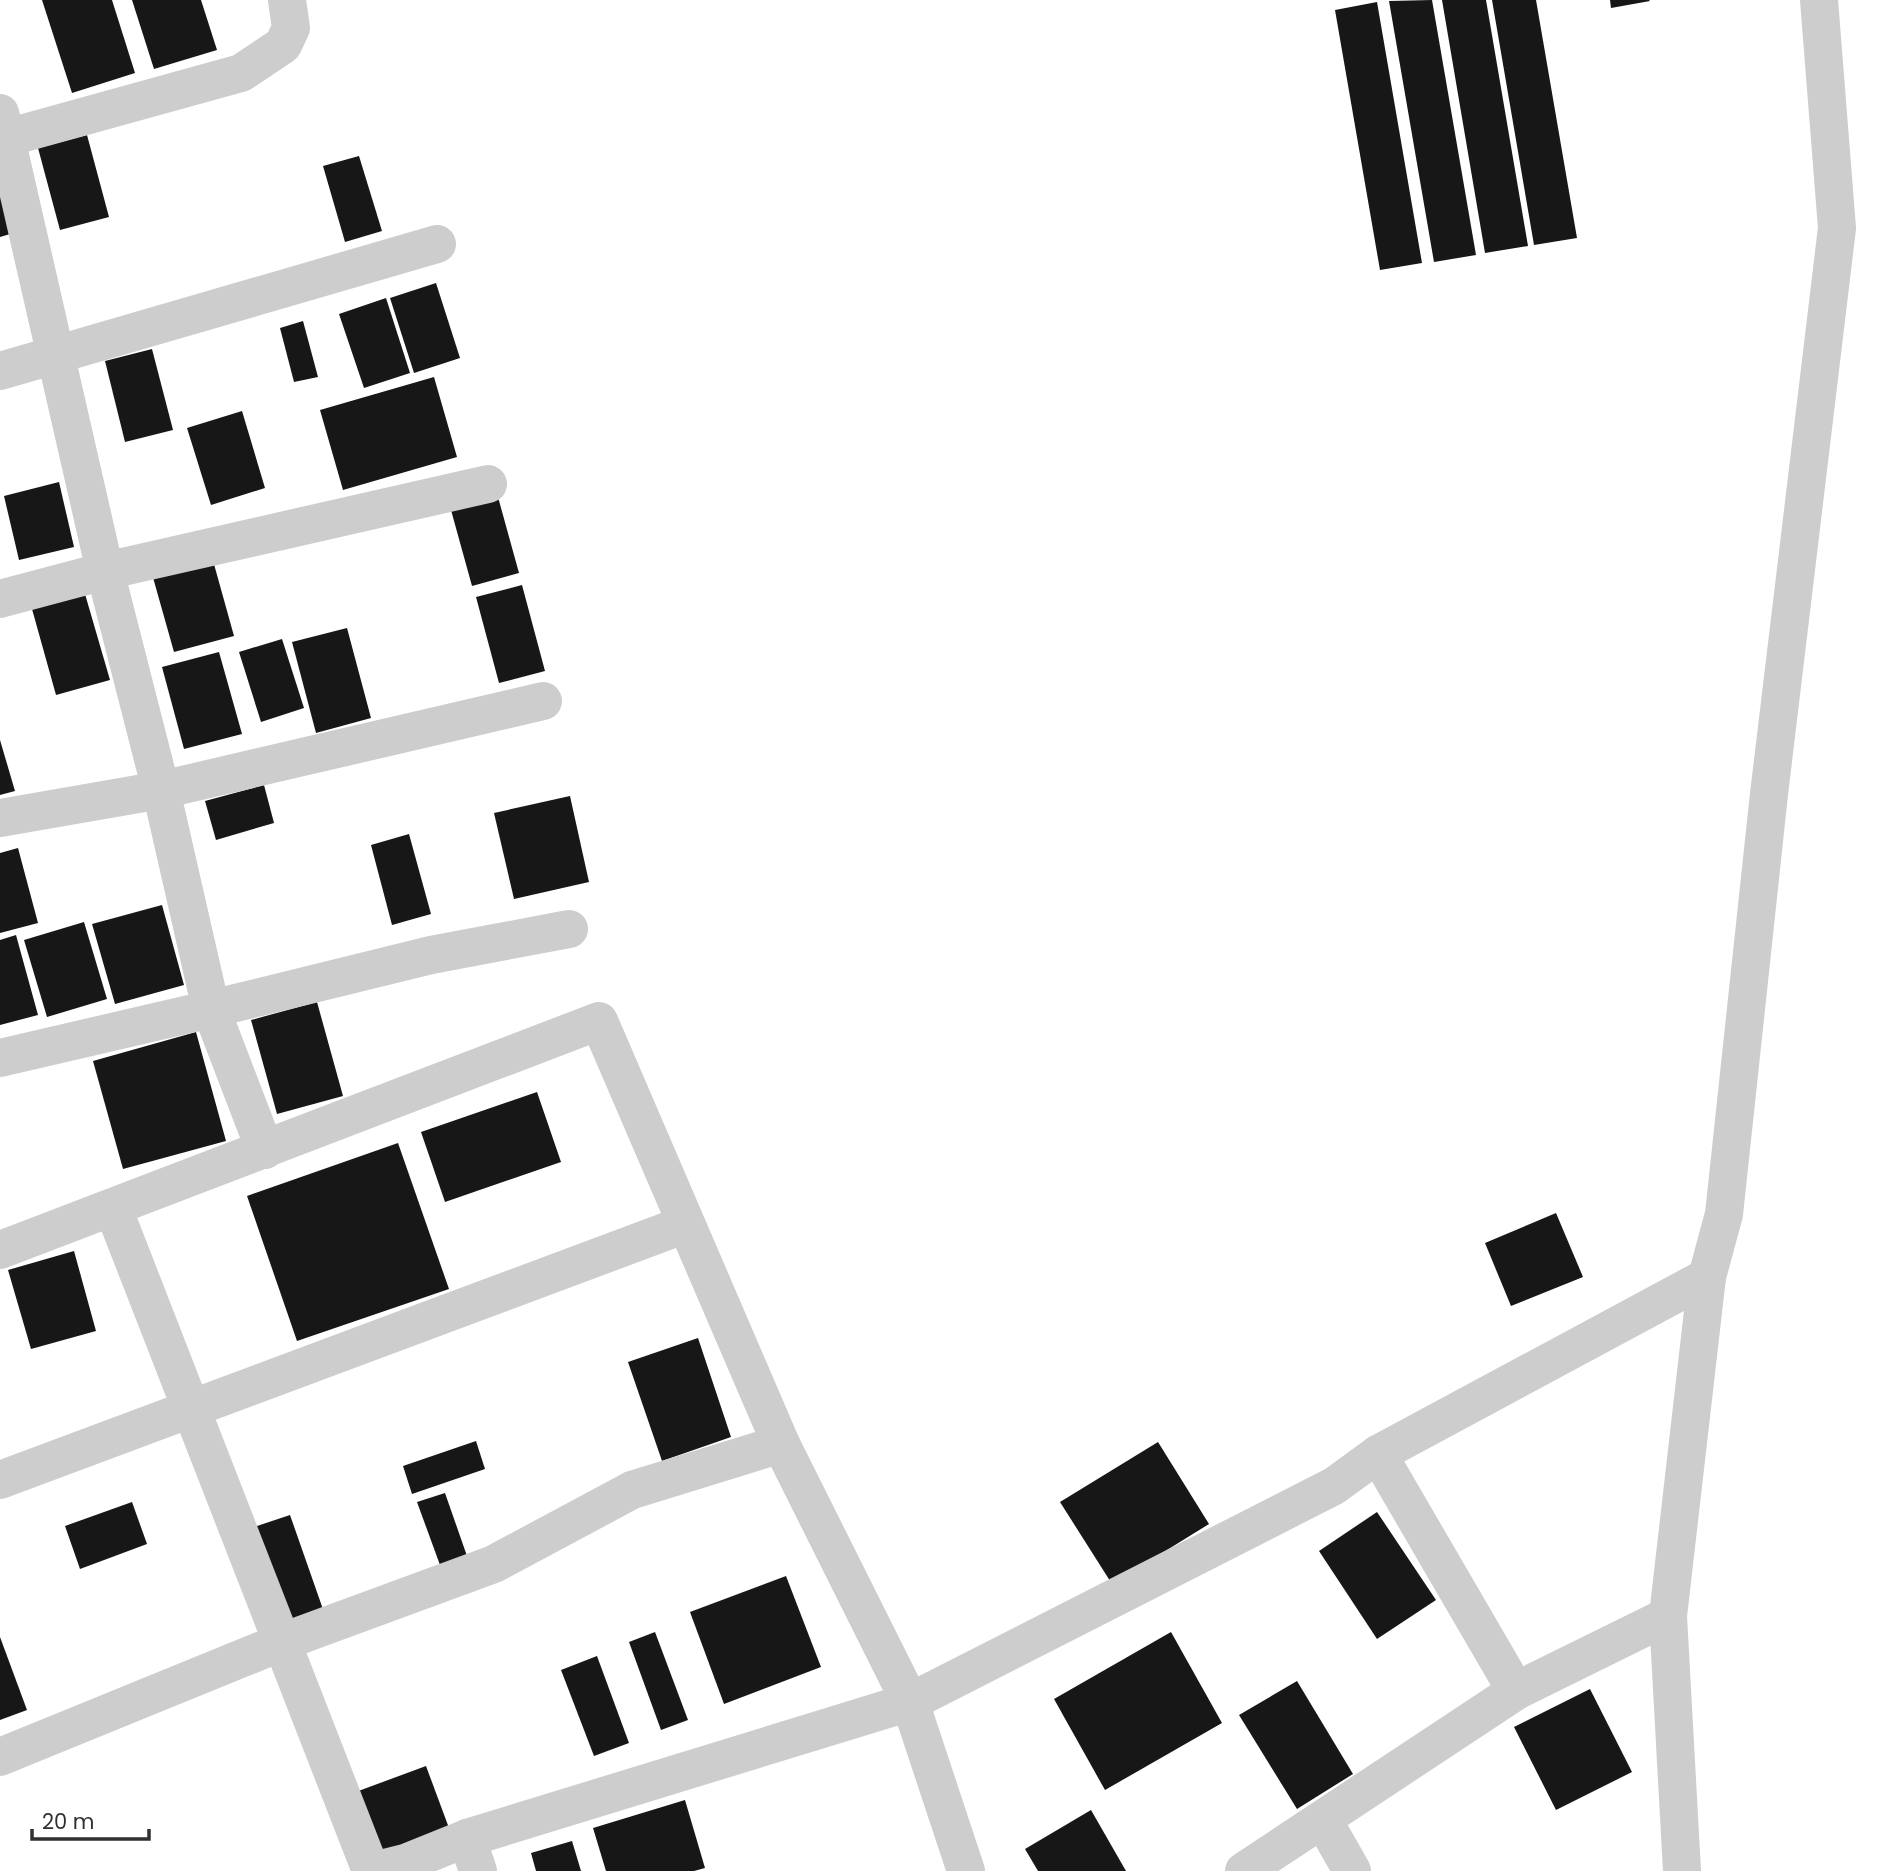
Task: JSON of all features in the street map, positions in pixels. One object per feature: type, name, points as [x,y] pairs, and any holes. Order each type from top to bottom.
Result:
[{"type":"street","points":[[265,1150],[211,1009],[2,130],[241,73],[283,45],[291,28],[287,0]]},
{"type":"street","points":[[1682,1871],[1668,1616],[1707,1277],[1724,1214],[1770,780],[1837,228],[1819,0]]},
{"type":"street","points":[[0,371],[437,244]]},
{"type":"street","points":[[0,599],[105,572],[488,484]]},
{"type":"street","points":[[0,818],[161,790],[543,701]]},
{"type":"street","points":[[0,1058],[431,955],[569,929]]},
{"type":"street","points":[[0,1250],[599,1021],[781,1444],[910,1703],[966,1871]]},
{"type":"street","points":[[113,1208],[372,1871],[405,1863],[472,1854],[910,1703],[1334,1486],[1378,1454],[1707,1277]]},
{"type":"street","points":[[0,1480],[686,1224]]},
{"type":"street","points":[[0,1757],[282,1642],[494,1564],[632,1490],[781,1444]]},
{"type":"street","points":[[1378,1454],[1516,1691]]},
{"type":"street","points":[[1244,1871],[1516,1691],[1668,1616]]},
{"type":"street","points":[[1323,1819],[1352,1871]]},
{"type":"building","points":[[42,0],[112,0],[135,73],[72,93]]},
{"type":"building","points":[[132,0],[201,0],[217,50],[154,69]]},
{"type":"building","points":[[1432,0],[1476,255],[1434,262],[1389,1]]},
{"type":"building","points":[[1442,0],[1486,0],[1528,246],[1485,253]]},
{"type":"building","points":[[1492,0],[1536,0],[1577,238],[1534,245]]},
{"type":"building","points":[[1610,0],[1649,0],[1650,1],[1611,8]]},
{"type":"building","points":[[1377,2],[1422,263],[1380,270],[1335,10]]},
{"type":"building","points":[[87,135],[109,217],[60,230],[38,148]]},
{"type":"building","points":[[359,156],[382,231],[345,242],[323,166]]},
{"type":"building","points":[[0,179],[17,232],[0,237]]},
{"type":"building","points":[[436,283],[460,358],[414,373],[390,298]]},
{"type":"building","points":[[386,298],[410,373],[364,388],[339,314]]},
{"type":"building","points":[[303,321],[318,377],[294,382],[280,328]]},
{"type":"building","points":[[152,349],[173,430],[125,442],[105,361]]},
{"type":"building","points":[[434,377],[457,457],[343,490],[320,410]]},
{"type":"building","points":[[242,411],[265,488],[211,505],[187,428]]},
{"type":"building","points":[[59,482],[74,547],[19,560],[4,496]]},
{"type":"building","points":[[498,497],[519,573],[472,586],[451,510]]},
{"type":"building","points":[[212,557],[234,636],[174,652],[152,574]]},
{"type":"building","points":[[522,585],[545,671],[499,683],[476,597]]},
{"type":"building","points":[[85,594],[110,680],[56,695],[32,609]]},
{"type":"building","points":[[347,628],[371,718],[316,733],[292,642]]},
{"type":"building","points":[[282,639],[304,708],[261,722],[239,652]]},
{"type":"building","points":[[219,652],[242,734],[184,749],[162,667]]},
{"type":"building","points":[[0,740],[15,791],[0,795]]},
{"type":"building","points":[[264,785],[274,823],[216,840],[205,801]]},
{"type":"building","points":[[570,796],[589,882],[514,899],[494,813]]},
{"type":"building","points":[[409,834],[431,914],[392,925],[371,845]]},
{"type":"building","points":[[18,848],[38,923],[0,933],[0,853]]},
{"type":"building","points":[[162,905],[184,985],[115,1004],[92,924]]},
{"type":"building","points":[[84,922],[107,999],[47,1017],[24,940]]},
{"type":"building","points":[[16,935],[38,1015],[0,1025],[0,940]]},
{"type":"building","points":[[317,1002],[343,1096],[277,1114],[251,1020]]},
{"type":"building","points":[[196,1032],[226,1141],[123,1169],[93,1061]]},
{"type":"building","points":[[537,1092],[561,1162],[445,1202],[421,1132]]},
{"type":"building","points":[[398,1143],[449,1289],[297,1341],[247,1196]]},
{"type":"building","points":[[1556,1213],[1583,1277],[1511,1306],[1485,1243]]},
{"type":"building","points":[[74,1251],[96,1331],[31,1349],[8,1270]]},
{"type":"building","points":[[698,1338],[731,1437],[662,1461],[628,1362]]},
{"type":"building","points":[[476,1441],[485,1469],[412,1494],[403,1466]]},
{"type":"building","points":[[1158,1442],[1209,1524],[1112,1584],[1060,1502]]},
{"type":"building","points":[[445,1493],[467,1556],[440,1565],[417,1502]]},
{"type":"building","points":[[132,1502],[147,1544],[80,1569],[65,1526]]},
{"type":"building","points":[[1377,1512],[1436,1600],[1377,1639],[1319,1551]]},
{"type":"building","points":[[290,1515],[325,1615],[283,1630],[248,1529]]},
{"type":"building","points":[[786,1576],[821,1667],[724,1704],[690,1612]]},
{"type":"building","points":[[655,1632],[688,1720],[661,1730],[629,1642]]},
{"type":"building","points":[[1171,1632],[1222,1723],[1105,1790],[1054,1699]]},
{"type":"building","points":[[0,1637],[27,1710],[0,1720]]},
{"type":"building","points":[[597,1656],[629,1743],[594,1756],[561,1670]]},
{"type":"building","points":[[1297,1681],[1353,1774],[1297,1809],[1239,1715]]},
{"type":"building","points":[[1590,1689],[1632,1772],[1556,1810],[1514,1727]]},
{"type":"building","points":[[426,1766],[449,1828],[376,1855],[353,1793]]},
{"type":"building","points":[[685,1800],[705,1868],[694,1871],[606,1871],[593,1828]]},
{"type":"building","points":[[1091,1810],[1126,1871],[1038,1871],[1025,1849]]},
{"type":"building","points":[[572,1841],[581,1871],[536,1871],[531,1853]]}]
